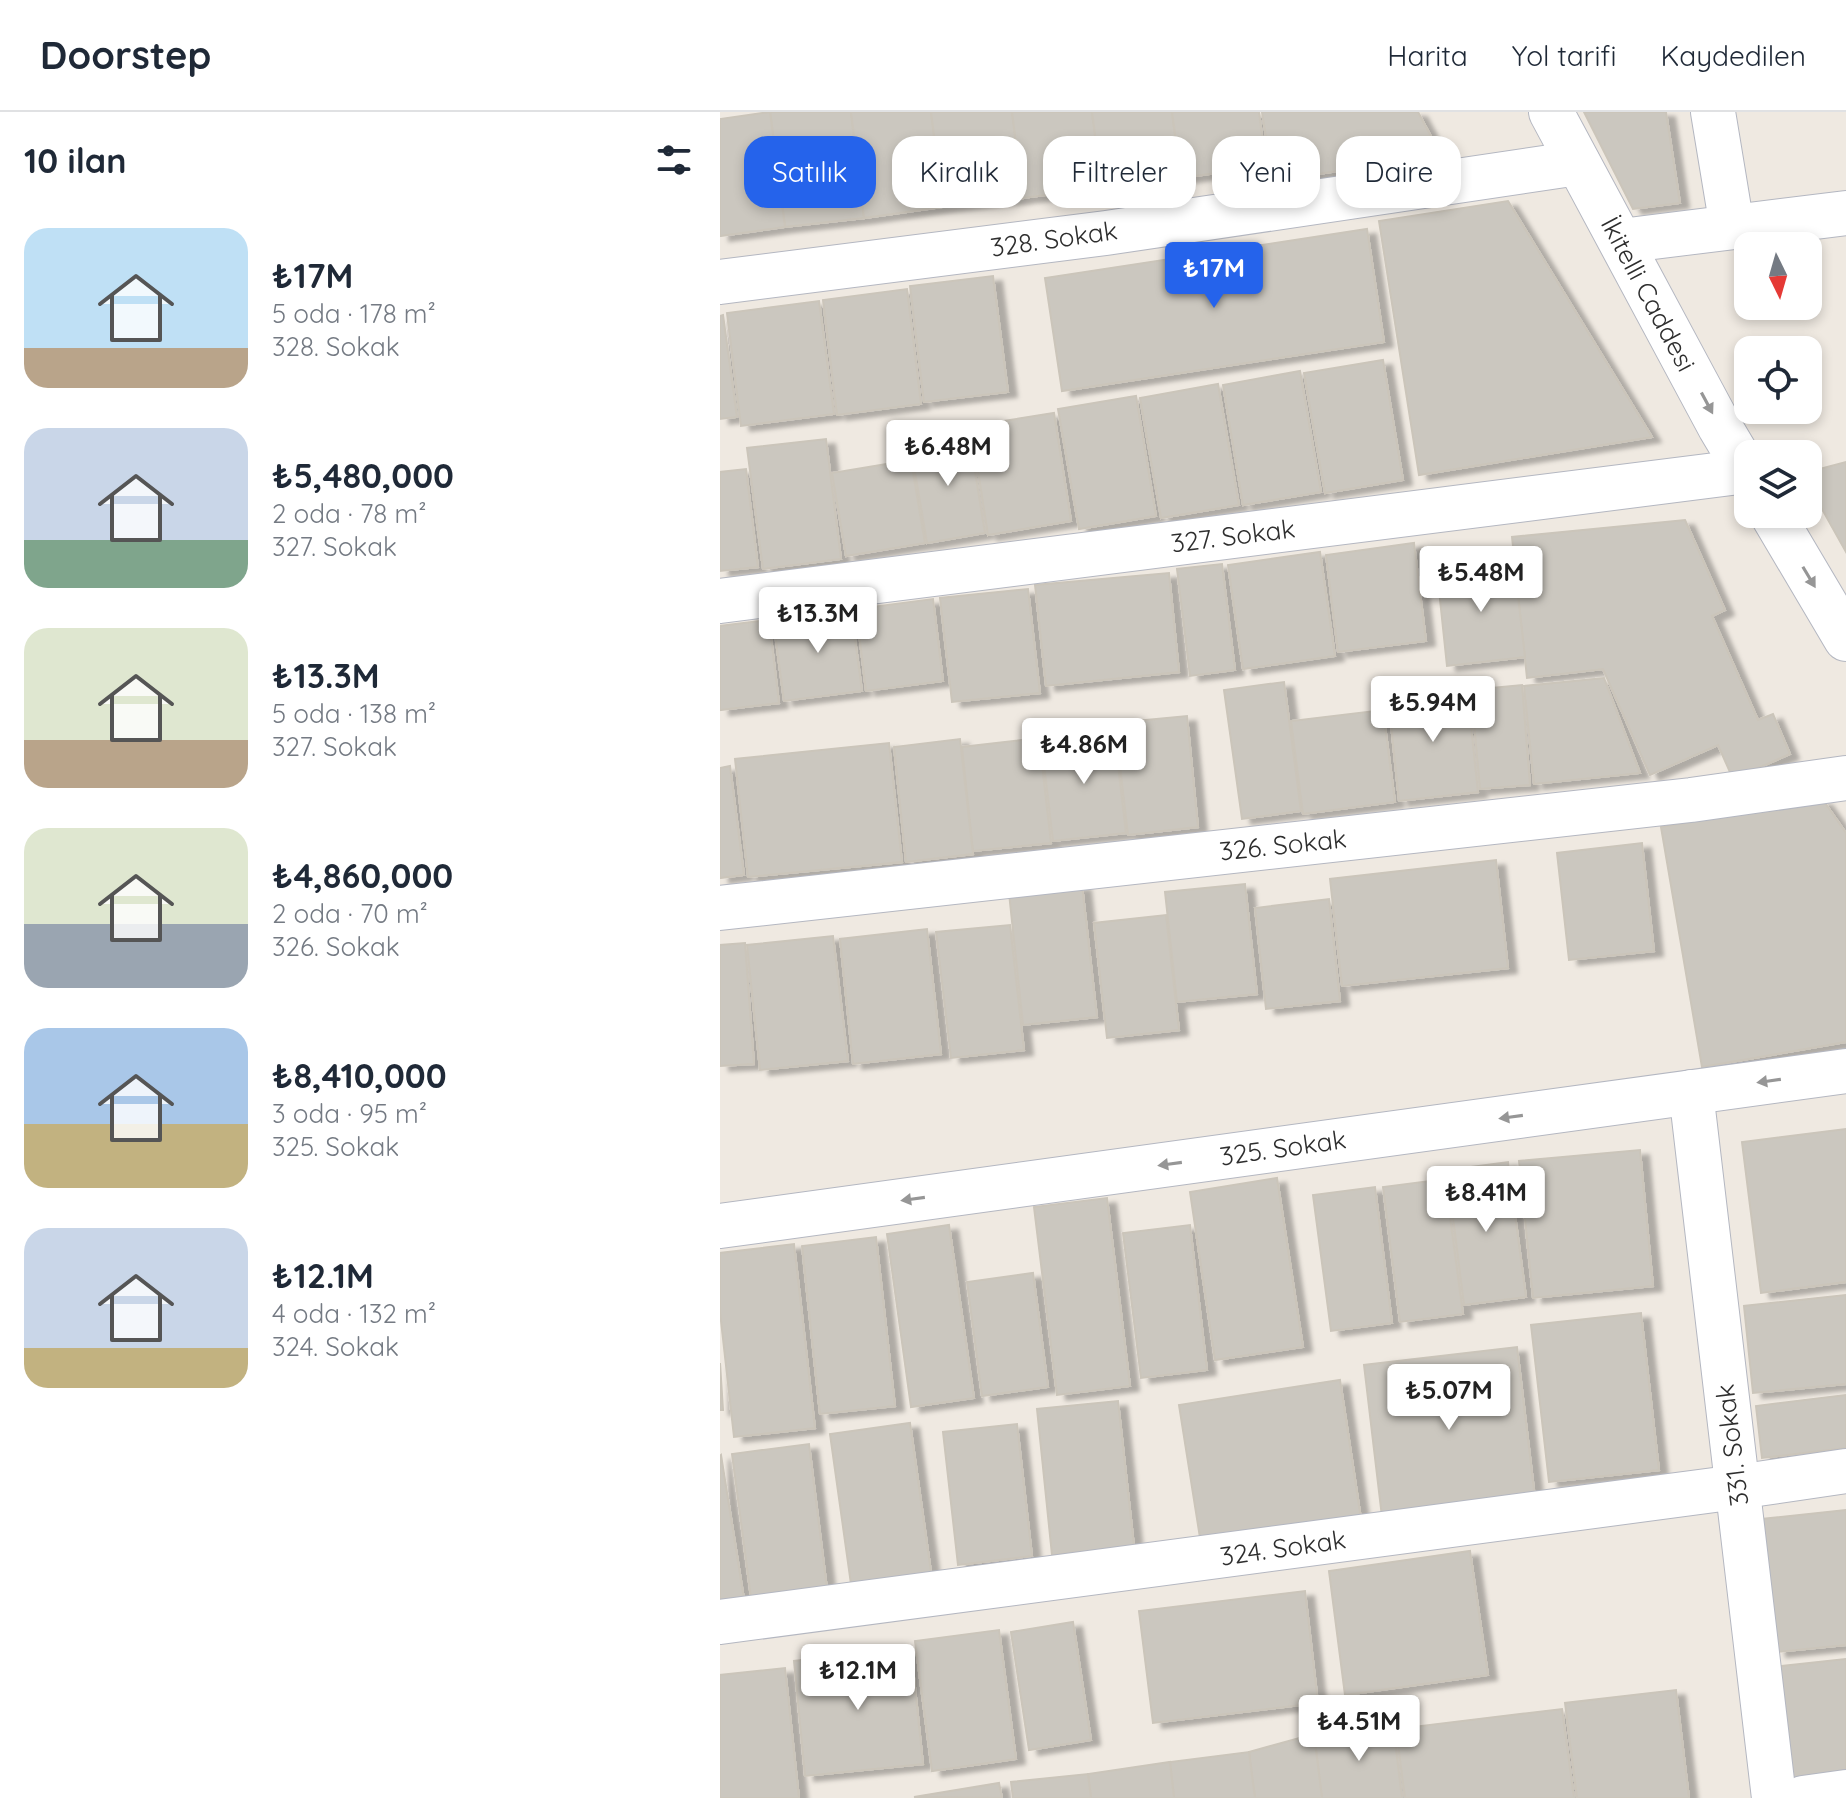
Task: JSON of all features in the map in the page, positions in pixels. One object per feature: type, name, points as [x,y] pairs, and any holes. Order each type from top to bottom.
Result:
[{"type":"street","name":"İkitelli Caddesi","points":[[1551,112],[1734,450]]},
{"type":"street","points":[[1713,112],[1732,227]]},
{"type":"street","name":"328. Sokak","points":[[720,282],[1106,233],[1578,163]]},
{"type":"street","points":[[1621,241],[1846,213]]},
{"type":"street","name":"327. Sokak","points":[[720,601],[1734,474]]},
{"type":"street","points":[[1780,528],[1846,639]]},
{"type":"street","name":"326. Sokak","points":[[720,908],[1691,800],[1846,778]]},
{"type":"street","name":"325. Sokak","points":[[720,1226],[1846,1071]]},
{"type":"street","name":"331. Sokak","points":[[1691,1092],[1774,1798]]},
{"type":"street","name":"324. Sokak","points":[[720,1622],[1846,1471]]},
{"type":"street","points":[[1803,1798],[1846,1792]]},
{"type":"building","points":[[770,112],[851,112],[854,136],[773,136]]},
{"type":"building","points":[[770,112],[773,136],[744,136],[744,208],[783,208],[785,227],[720,236],[720,119]]},
{"type":"building","points":[[851,112],[931,112],[934,136],[892,136],[892,208],[936,208],[864,218],[863,208],[876,208],[876,136],[854,136]]},
{"type":"building","points":[[931,112],[1012,112],[1015,136],[934,136]]},
{"type":"building","points":[[1012,112],[1092,112],[1095,136],[1043,136],[1043,195],[1027,197],[1027,136],[1015,136]]},
{"type":"building","points":[[1092,112],[1172,112],[1175,136],[1095,136]]},
{"type":"building","points":[[1172,112],[1259,112],[1262,136],[1212,136],[1212,174],[1196,176],[1196,136],[1175,136]]},
{"type":"building","points":[[1262,112],[1418,112],[1431,136],[1336,136],[1336,171],[1320,174],[1320,136],[1266,136]]},
{"type":"building","points":[[1584,112],[1666,112],[1680,203],[1633,209]]},
{"type":"building","points":[[1508,201],[1652,437],[1419,475],[1379,221]]},
{"type":"building","points":[[783,208],[863,208],[864,218],[785,227]]},
{"type":"building","points":[[1367,229],[1384,342],[1062,391],[1045,278]]},
{"type":"building","points":[[993,276],[1008,392],[924,402],[910,286]]},
{"type":"building","points":[[907,289],[921,404],[837,415],[823,300]]},
{"type":"building","points":[[819,301],[834,414],[741,426],[727,313]]},
{"type":"building","points":[[723,315],[737,417],[720,419],[720,316]]},
{"type":"building","points":[[1383,360],[1403,480],[1325,493],[1304,373]]},
{"type":"building","points":[[1300,371],[1321,492],[1243,505],[1223,385]]},
{"type":"building","points":[[1218,384],[1239,505],[1161,518],[1140,398]]},
{"type":"building","points":[[1136,396],[1156,516],[1079,529],[1058,409]]},
{"type":"building","points":[[1054,413],[1071,521],[988,535],[971,426]]},
{"type":"building","points":[[969,434],[985,533],[927,543],[910,443]]},
{"type":"building","points":[[826,439],[841,559],[763,569],[747,448]]},
{"type":"building","points":[[911,460],[925,543],[846,556],[832,473]]},
{"type":"building","points":[[1846,462],[1846,552],[1822,509],[1822,468]]},
{"type":"building","points":[[746,469],[758,567],[720,571],[720,472]]},
{"type":"building","points":[[1685,520],[1725,610],[1712,616],[1758,720],[1773,714],[1790,754],[1733,779],[1718,745],[1650,775],[1603,669],[1527,678],[1512,537]]},
{"type":"building","points":[[1414,543],[1426,641],[1338,652],[1326,555]]},
{"type":"building","points":[[1320,552],[1335,656],[1243,669],[1228,565]]},
{"type":"building","points":[[1514,562],[1525,657],[1447,666],[1437,571]]},
{"type":"building","points":[[1222,564],[1235,670],[1190,676],[1177,569]]},
{"type":"building","points":[[1169,573],[1179,672],[1046,686],[1035,585]]},
{"type":"building","points":[[1028,589],[1040,693],[952,702],[940,598]]},
{"type":"building","points":[[933,599],[943,681],[866,691],[856,609]]},
{"type":"building","points":[[851,609],[862,691],[784,701],[773,619]]},
{"type":"building","points":[[769,620],[779,703],[720,710],[720,626]]},
{"type":"building","points":[[1604,678],[1640,773],[1534,784],[1524,686]]},
{"type":"building","points":[[1284,682],[1301,811],[1242,819],[1224,690]]},
{"type":"building","points":[[1522,685],[1530,785],[1480,789],[1471,690]]},
{"type":"building","points":[[1467,688],[1478,792],[1399,801],[1388,696]]},
{"type":"building","points":[[1383,710],[1395,802],[1303,814],[1291,721]]},
{"type":"building","points":[[1187,716],[1198,827],[1128,835],[1115,723]]},
{"type":"building","points":[[1114,730],[1126,833],[1053,841],[1041,739]]},
{"type":"building","points":[[1039,738],[1051,843],[973,851],[962,747]]},
{"type":"building","points":[[960,739],[973,854],[906,862],[894,747]]},
{"type":"building","points":[[889,743],[902,862],[748,877],[735,759]]},
{"type":"building","points":[[730,766],[744,875],[720,878],[720,768]]},
{"type":"building","points":[[1823,800],[1846,833],[1846,1042],[1702,1067],[1661,827]]},
{"type":"building","points":[[1642,843],[1654,951],[1569,960],[1557,853]]},
{"type":"building","points":[[1496,860],[1508,968],[1342,986],[1330,879]]},
{"type":"building","points":[[1245,884],[1257,994],[1177,1002],[1165,892]]},
{"type":"building","points":[[1082,885],[1097,1017],[1023,1025],[1009,893]]},
{"type":"building","points":[[1329,899],[1340,1001],[1266,1009],[1255,908]]},
{"type":"building","points":[[1166,915],[1179,1030],[1107,1038],[1094,923]]},
{"type":"building","points":[[1010,925],[1024,1050],[951,1058],[936,932]]},
{"type":"building","points":[[927,929],[941,1054],[853,1064],[840,939]]},
{"type":"building","points":[[833,936],[848,1061],[760,1070],[747,945]]},
{"type":"building","points":[[745,943],[754,1064],[720,1066],[720,945]]},
{"type":"building","points":[[1846,1129],[1846,1282],[1761,1293],[1742,1142]]},
{"type":"building","points":[[1640,1150],[1653,1286],[1533,1298],[1519,1161]]},
{"type":"building","points":[[1508,1162],[1526,1297],[1464,1305],[1447,1170]]},
{"type":"building","points":[[1277,1178],[1303,1347],[1215,1360],[1190,1192]]},
{"type":"building","points":[[1445,1179],[1463,1314],[1400,1322],[1383,1187]]},
{"type":"building","points":[[1375,1187],[1392,1323],[1331,1331],[1313,1195]]},
{"type":"building","points":[[1107,1198],[1130,1386],[1057,1395],[1034,1207]]},
{"type":"building","points":[[949,1225],[974,1398],[911,1407],[887,1234]]},
{"type":"building","points":[[1190,1225],[1207,1370],[1141,1378],[1123,1233]]},
{"type":"building","points":[[876,1237],[895,1406],[820,1414],[802,1246]]},
{"type":"building","points":[[794,1244],[815,1428],[734,1437],[720,1312],[720,1253]]},
{"type":"building","points":[[1033,1273],[1048,1387],[982,1396],[967,1282]]},
{"type":"building","points":[[1846,1295],[1846,1384],[1753,1393],[1744,1306]]},
{"type":"building","points":[[1641,1313],[1659,1470],[1549,1482],[1531,1325]]},
{"type":"building","points":[[1517,1347],[1535,1498],[1382,1517],[1364,1365]]},
{"type":"building","points":[[720,1363],[723,1410],[720,1410]]},
{"type":"building","points":[[1340,1380],[1361,1519],[1201,1544],[1179,1405]]},
{"type":"building","points":[[1846,1395],[1846,1448],[1762,1458],[1756,1406]]},
{"type":"building","points":[[1118,1401],[1134,1546],[1052,1555],[1037,1409]]},
{"type":"building","points":[[910,1423],[931,1572],[851,1584],[830,1434]]},
{"type":"building","points":[[1017,1424],[1032,1556],[958,1565],[943,1432]]},
{"type":"building","points":[[809,1444],[827,1589],[751,1598],[732,1454]]},
{"type":"building","points":[[720,1456],[744,1599],[720,1603]]},
{"type":"building","points":[[1846,1510],[1846,1645],[1777,1652],[1762,1519]]},
{"type":"building","points":[[1470,1551],[1488,1675],[1345,1695],[1329,1571]]},
{"type":"building","points":[[1305,1591],[1318,1703],[1153,1723],[1139,1611]]},
{"type":"building","points":[[1073,1622],[1091,1740],[1029,1750],[1011,1632]]},
{"type":"building","points":[[999,1630],[1016,1759],[932,1771],[915,1641]]},
{"type":"building","points":[[911,1648],[923,1764],[805,1776],[794,1661]]},
{"type":"building","points":[[1846,1659],[1846,1775],[1785,1782],[1773,1667]]},
{"type":"building","points":[[785,1668],[799,1798],[720,1798],[720,1675]]},
{"type":"building","points":[[1676,1690],[1689,1798],[1577,1798],[1565,1703]]},
{"type":"building","points":[[1562,1709],[1574,1798],[1405,1798],[1396,1729]]},
{"type":"building","points":[[1393,1724],[1402,1798],[1322,1798],[1314,1734]]},
{"type":"building","points":[[1314,1734],[1322,1798],[1255,1798],[1249,1752]]},
{"type":"building","points":[[1249,1752],[1255,1798],[1174,1798],[1170,1762]]},
{"type":"building","points":[[1170,1762],[1174,1798],[1091,1798],[1088,1774]]},
{"type":"building","points":[[1088,1774],[1091,1798],[1013,1798],[1011,1782]]},
{"type":"building","points":[[999,1783],[1002,1798],[914,1797]]}]
